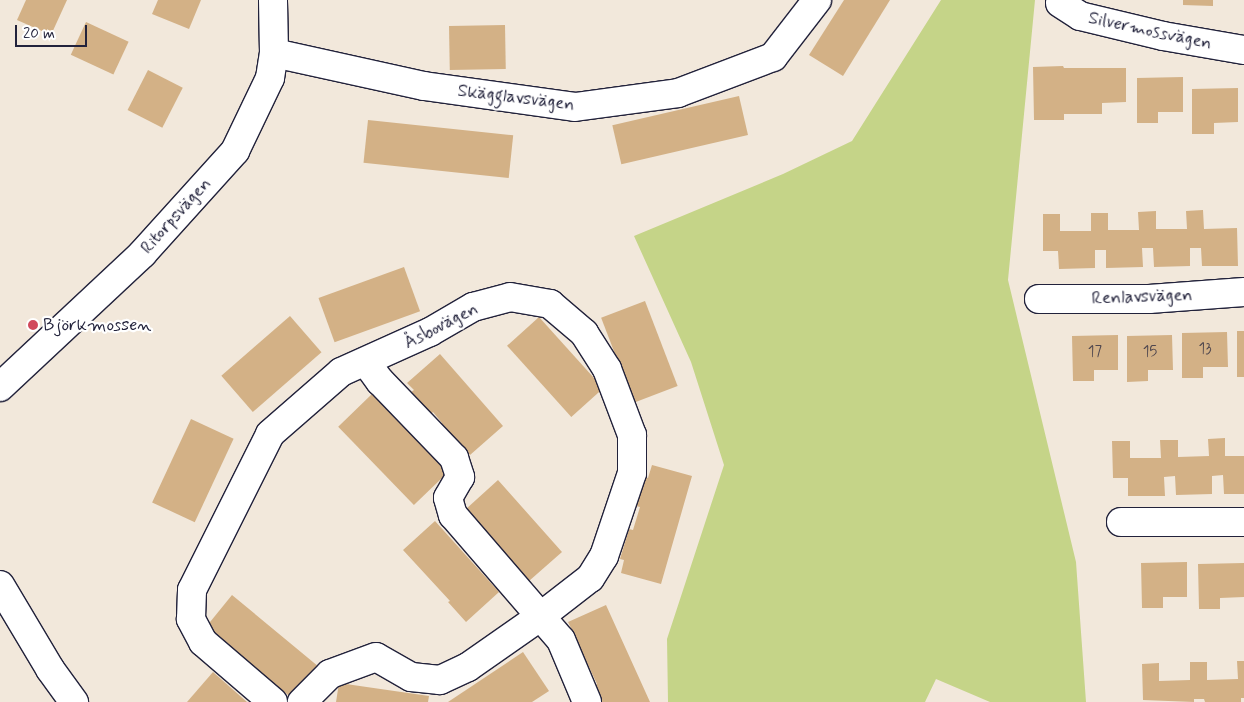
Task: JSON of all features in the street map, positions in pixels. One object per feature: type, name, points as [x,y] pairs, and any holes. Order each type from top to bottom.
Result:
[{"type":"street","name":"Ritorpsvägen","points":[[0,387],[142,254],[234,151],[270,78],[274,53],[273,0]]},
{"type":"street","name":"Skägglavsvägen","points":[[274,53],[424,86],[575,107],[678,93],[773,57],[817,0]]},
{"type":"street","name":"Silvermossvägen","points":[[1060,3],[1080,16],[1163,36],[1244,50]]},
{"type":"street","name":"Renlavsvägen","points":[[1039,299],[1149,299],[1244,292]]},
{"type":"street","name":"Åsbovägen","points":[[273,702],[203,642],[191,619],[192,590],[270,434],[341,372],[430,332],[473,306],[510,297],[550,304],[584,333],[607,369],[632,435],[632,473],[604,556],[590,578],[542,616],[468,668],[440,680],[410,677],[376,657],[330,674],[302,702]]},
{"type":"street","points":[[366,362],[380,381],[454,458],[460,477],[448,498],[454,515],[561,640],[587,702]]},
{"type":"street","points":[[1121,522],[1244,522]]},
{"type":"street","points":[[0,585],[50,669],[74,702]]},
{"type":"green space","points":[[941,0],[1035,0],[1008,280],[1076,562],[1086,702],[990,702],[936,679],[925,702],[668,702],[667,639],[724,465],[691,362],[634,236],[783,174],[852,141]]},
{"type":"building","points":[[26,0],[67,0],[51,35],[17,20]]},
{"type":"building","points":[[158,0],[201,0],[189,29],[152,14]]},
{"type":"building","points":[[844,0],[890,0],[843,76],[809,55]]},
{"type":"building","points":[[1183,0],[1213,0],[1213,6],[1183,5]]},
{"type":"building","points":[[86,22],[129,42],[113,74],[71,55]]},
{"type":"building","points":[[505,25],[506,69],[450,70],[449,26]]},
{"type":"building","points":[[1063,66],[1064,68],[1126,68],[1126,102],[1102,103],[1102,114],[1064,114],[1064,120],[1034,120],[1033,67]]},
{"type":"building","points":[[148,70],[183,88],[162,128],[128,110]]},
{"type":"building","points":[[1183,77],[1183,112],[1158,112],[1158,123],[1137,123],[1137,78]]},
{"type":"building","points":[[1238,88],[1238,122],[1214,123],[1214,134],[1192,134],[1192,89]]},
{"type":"building","points":[[739,96],[748,135],[621,164],[612,125]]},
{"type":"building","points":[[368,120],[513,135],[509,178],[364,163]]},
{"type":"building","points":[[1203,210],[1204,229],[1237,228],[1238,266],[1202,266],[1201,248],[1190,248],[1190,266],[1154,267],[1153,248],[1142,248],[1143,267],[1106,268],[1106,250],[1095,250],[1095,268],[1059,269],[1058,251],[1043,251],[1043,214],[1060,214],[1060,231],[1091,231],[1091,213],[1108,213],[1108,230],[1139,230],[1138,212],[1156,211],[1156,229],[1187,229],[1186,211]]},
{"type":"building","points":[[404,267],[420,311],[335,342],[318,298]]},
{"type":"building","points":[[645,301],[678,386],[634,403],[601,318]]},
{"type":"building","points":[[290,316],[321,352],[253,412],[221,376]]},
{"type":"building","points":[[539,317],[603,388],[571,417],[507,346]]},
{"type":"building","points":[[1237,331],[1244,331],[1244,377],[1237,377]]},
{"type":"building","points":[[1227,332],[1228,367],[1203,367],[1203,378],[1182,378],[1182,333]]},
{"type":"building","points":[[1118,335],[1118,370],[1094,370],[1094,381],[1073,381],[1072,336]]},
{"type":"building","points":[[1172,335],[1173,370],[1148,370],[1148,381],[1127,382],[1127,336]]},
{"type":"building","points":[[440,354],[503,426],[470,455],[454,437],[451,439],[439,426],[442,423],[433,412],[430,415],[410,393],[414,390],[407,383]]},
{"type":"building","points":[[372,394],[448,472],[414,505],[338,427]]},
{"type":"building","points":[[191,419],[234,439],[195,522],[152,502]]},
{"type":"building","points":[[1225,438],[1225,456],[1244,456],[1244,494],[1224,494],[1223,475],[1212,476],[1212,494],[1176,495],[1175,476],[1164,477],[1165,496],[1128,496],[1128,478],[1113,478],[1112,441],[1130,441],[1130,458],[1161,458],[1160,440],[1178,440],[1178,457],[1209,456],[1208,439]]},
{"type":"building","points":[[652,465],[692,476],[661,584],[621,573],[624,560],[620,559],[629,529],[633,530],[640,507],[636,506],[645,477],[648,478]]},
{"type":"building","points":[[498,480],[562,552],[529,581],[513,563],[510,565],[498,552],[501,549],[492,538],[489,541],[466,509]]},
{"type":"building","points":[[435,521],[499,592],[466,622],[448,602],[450,601],[403,550]]},
{"type":"building","points":[[1187,562],[1187,597],[1163,597],[1163,608],[1142,608],[1141,563]]},
{"type":"building","points":[[1244,563],[1244,597],[1220,598],[1220,609],[1199,609],[1198,564]]},
{"type":"building","points":[[232,595],[319,667],[293,699],[282,690],[279,694],[256,674],[258,671],[240,655],[238,659],[206,627]]},
{"type":"building","points":[[606,605],[650,702],[600,702],[593,686],[597,684],[587,663],[583,664],[571,636],[574,634],[568,622]]},
{"type":"building","points":[[523,652],[549,691],[532,702],[448,702]]},
{"type":"building","points":[[1237,661],[1244,661],[1244,698],[1241,698],[1241,702],[1205,702],[1204,699],[1194,699],[1194,702],[1143,700],[1142,664],[1159,663],[1159,681],[1190,680],[1190,662],[1207,662],[1207,680],[1238,679]]},
{"type":"building","points":[[213,672],[247,702],[187,702]]},
{"type":"building","points":[[339,683],[429,696],[428,702],[336,702]]},
{"type":"place","name":"Björkmossen","points":[[33,325]]}]
